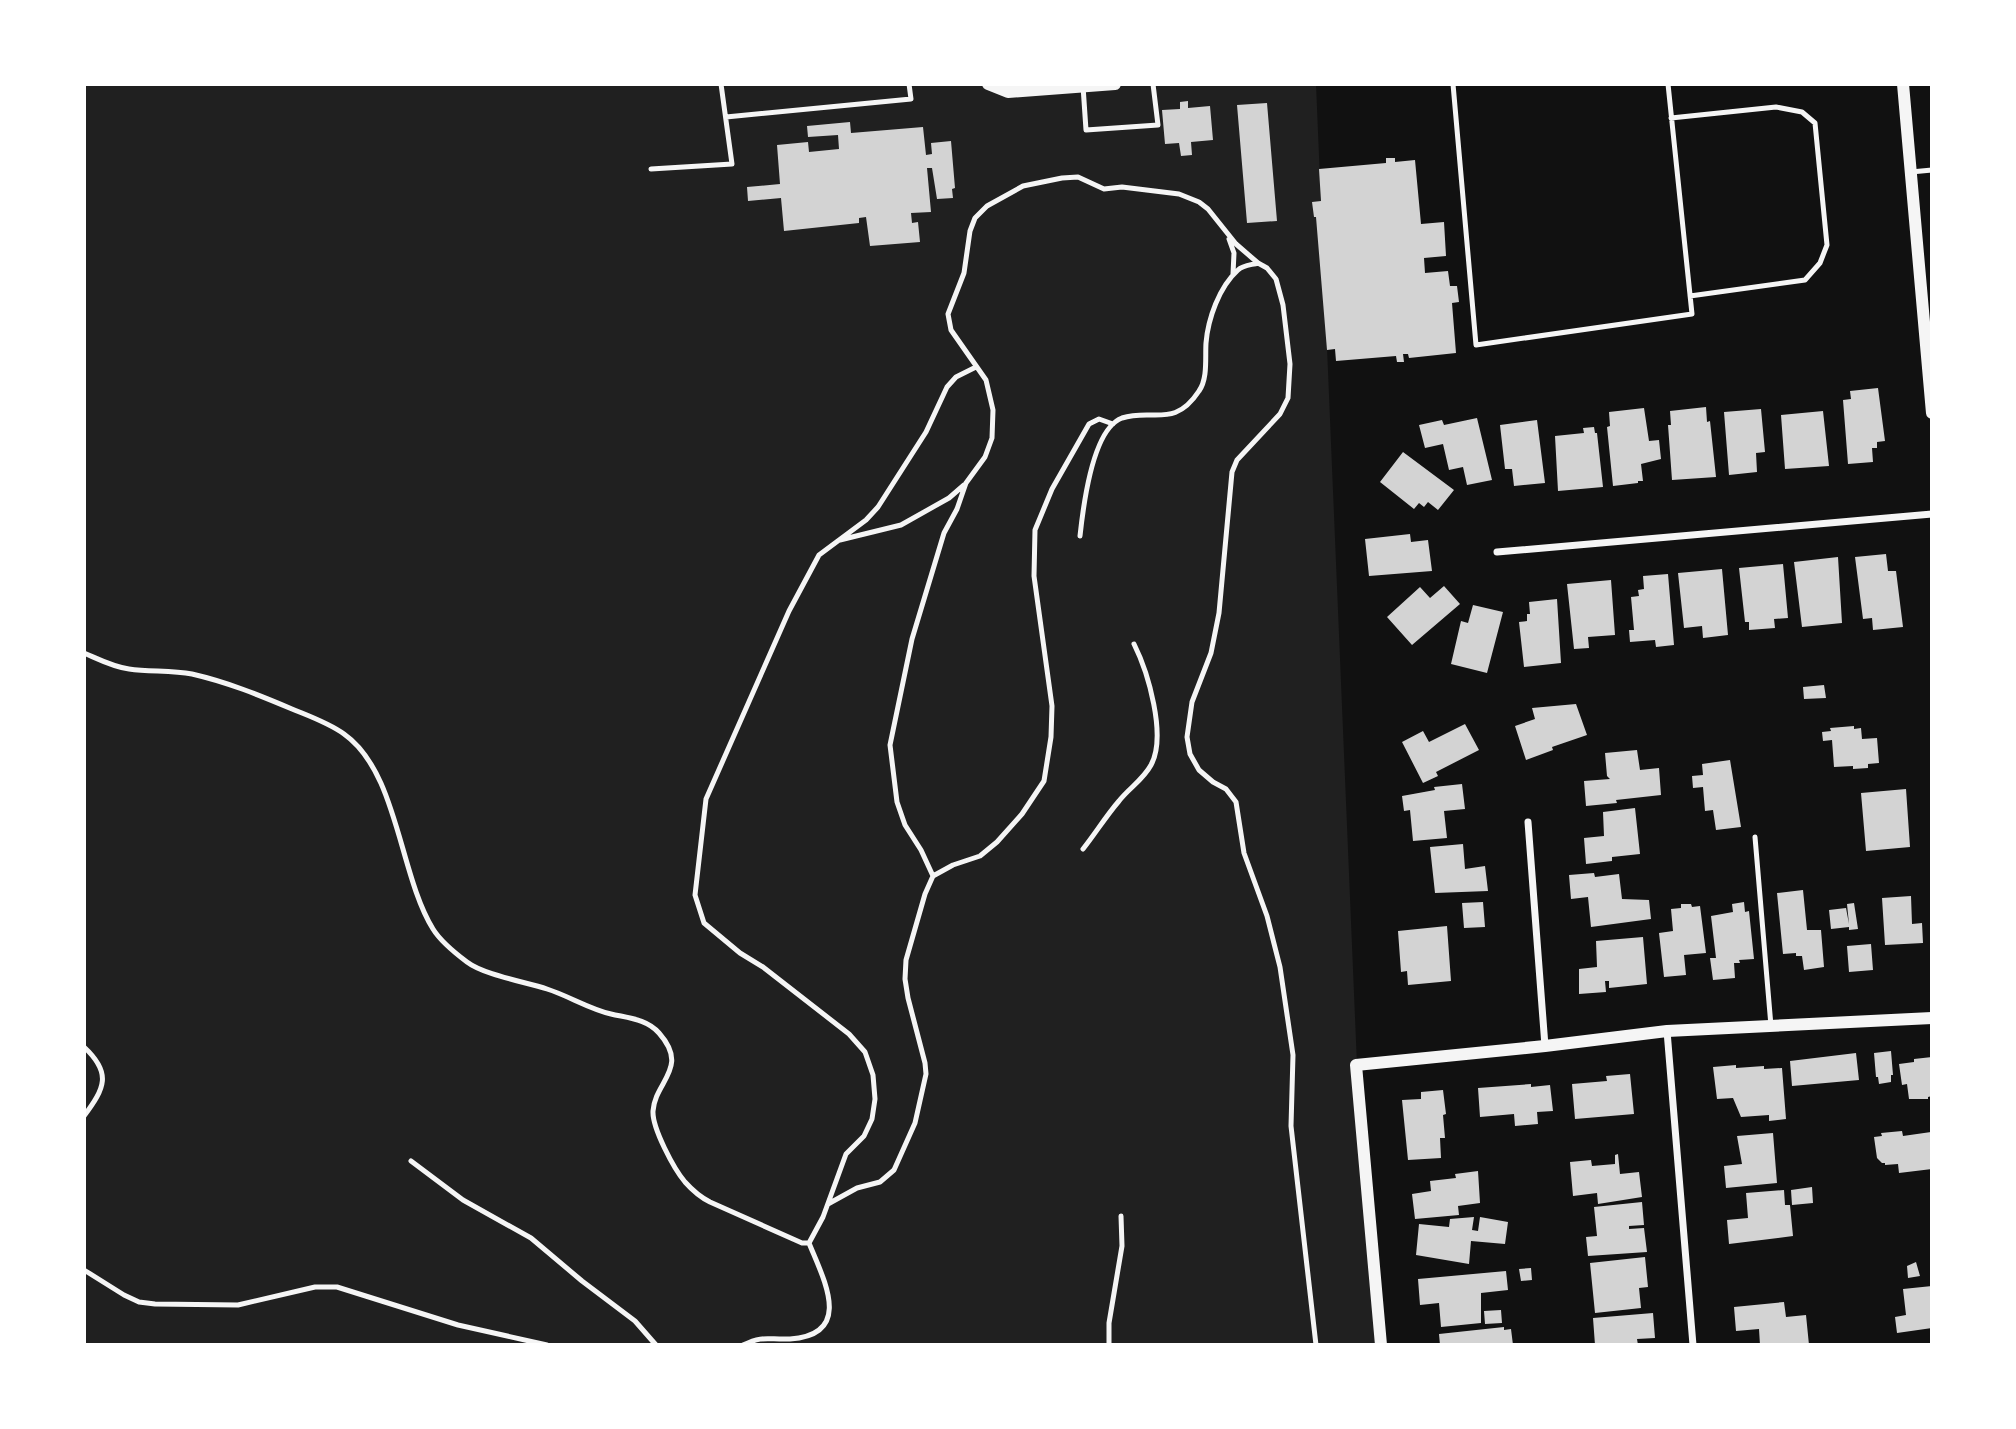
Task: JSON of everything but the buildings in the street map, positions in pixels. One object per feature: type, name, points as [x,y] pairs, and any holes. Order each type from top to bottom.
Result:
[{"type":"street","points":[[988,84],[1008,92],[1115,84]]},
{"type":"street","points":[[1903,84],[1932,413]]},
{"type":"street","points":[[1497,552],[1932,514]]},
{"type":"street","points":[[1528,822],[1545,1046]]},
{"type":"street","points":[[1381,1345],[1356,1065],[1667,1031],[1932,1018]]},
{"type":"street","points":[[1667,1031],[1693,1345]]},
{"type":"lane","points":[[651,169],[732,164],[721,84]]},
{"type":"lane","points":[[726,117],[911,99],[909,84]]},
{"type":"lane","points":[[1083,86],[1086,130],[1158,125],[1153,84]]},
{"type":"lane","points":[[1453,84],[1476,345],[1692,314],[1668,84]]},
{"type":"lane","points":[[1671,118],[1776,107],[1802,112],[1815,123],[1827,246],[1820,263],[1805,280],[1690,296]]},
{"type":"lane","points":[[1911,172],[1932,170]]},
{"type":"lane","points":[[836,542],[901,525],[948,498],[966,483],[985,457],[992,438],[992,399],[986,380],[951,330],[948,314],[964,273],[970,231],[975,218],[999,197],[1039,181],[1078,177],[1104,188],[1153,190],[1189,198],[1208,209],[1227,233],[1276,279],[1285,321],[1290,383],[1288,398],[1280,414],[1237,460],[1232,472],[1219,613],[1211,653],[1192,702],[1186,737],[1190,754],[1199,770],[1226,789],[1236,802],[1244,853],[1267,916],[1280,967],[1293,1055],[1291,1126],[1316,1345]]},
{"type":"lane","points":[[1227,233],[1234,253],[1232,277]]},
{"type":"lane","points":[[1080,536],[1087,482],[1103,439],[1113,424],[1130,416],[1164,416],[1174,413],[1184,408],[1198,393],[1204,378],[1209,327],[1218,299],[1232,277],[1244,266],[1258,263]]},
{"type":"lane","points":[[809,1244],[828,1204],[846,1153],[864,1136],[872,1119],[875,1098],[873,1075],[865,1052],[849,1034],[763,967],[740,953],[705,923],[695,895],[701,835],[711,786],[799,591],[819,555],[866,520],[878,507],[926,432],[947,387],[956,377],[976,367]]},
{"type":"lane","points":[[828,1204],[857,1188],[880,1182],[894,1170],[915,1123],[926,1074],[908,998],[906,960],[925,894],[933,876],[953,865],[980,856],[1021,814],[1044,781],[1051,737],[1052,706],[1034,576],[1035,530],[1052,489],[1089,424],[1099,419],[1113,424]]},
{"type":"lane","points":[[933,876],[922,850],[905,825],[897,802],[890,745],[912,639],[926,588],[944,533],[957,509],[966,483]]},
{"type":"lane","points":[[1083,849],[1119,800],[1137,785],[1155,755],[1157,739],[1153,698],[1147,670],[1134,644]]},
{"type":"lane","points":[[84,653],[127,669],[191,674],[256,693],[345,734],[363,752],[376,774],[410,874],[434,931],[471,965],[548,989],[609,1013],[646,1023],[658,1032],[671,1056],[671,1070],[653,1112],[655,1124],[684,1181],[697,1195],[710,1202],[809,1244]]},
{"type":"lane","points":[[1755,837],[1771,1026]]},
{"type":"lane","points":[[84,1047],[95,1057],[102,1069],[103,1081],[100,1094],[84,1115]]},
{"type":"lane","points":[[411,1161],[463,1200],[531,1238],[582,1282],[635,1321],[656,1345]]},
{"type":"lane","points":[[1109,1345],[1112,1300],[1122,1246],[1121,1216]]},
{"type":"lane","points":[[743,1345],[759,1338],[804,1337],[821,1328],[829,1315],[830,1297],[826,1280],[809,1244]]},
{"type":"lane","points":[[84,1270],[124,1296],[155,1304],[238,1305],[316,1287],[337,1287],[458,1325],[547,1345]]},
{"type":"shaded area","points":[[84,84],[985,84],[990,87],[1316,84],[1357,1065],[1381,1345],[84,1345]]}]
